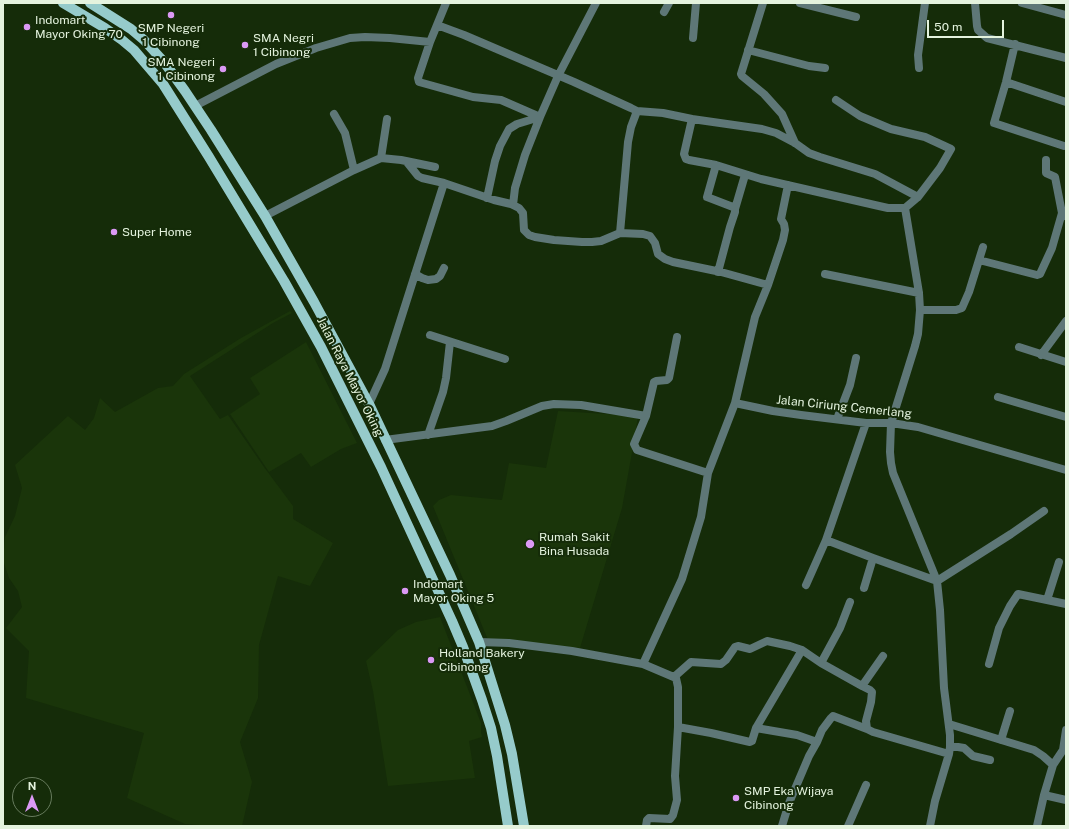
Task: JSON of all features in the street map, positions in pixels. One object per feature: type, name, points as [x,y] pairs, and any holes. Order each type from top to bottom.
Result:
[{"type":"main road","name":"Jalan Raya Mayor Oking","points":[[64,3],[122,40],[138,54],[163,84],[209,157],[321,347],[385,477],[463,647],[491,728],[508,826]]},
{"type":"main road","name":"Jalan Raya Mayor Oking","points":[[90,3],[131,29],[144,40],[164,62],[195,106],[265,216],[314,302],[369,404],[450,575],[479,642],[505,725],[512,754],[524,826]]},
{"type":"main road","points":[[385,477],[399,469]]},
{"type":"street","points":[[446,3],[430,42],[418,78],[419,82],[473,97],[501,100],[540,117]]},
{"type":"street","points":[[513,205],[525,155],[540,117],[558,76],[596,3]]},
{"type":"street","points":[[664,12],[669,3]]},
{"type":"street","points":[[693,38],[696,3]]},
{"type":"street","points":[[763,3],[741,74],[764,94],[782,114],[795,143]]},
{"type":"street","points":[[800,3],[856,17]]},
{"type":"street","points":[[919,68],[918,54],[925,3]]},
{"type":"street","points":[[975,3],[978,30],[987,38],[1066,58]]},
{"type":"street","points":[[1022,3],[1066,15]]},
{"type":"street","points":[[437,25],[464,35],[637,111],[663,113],[692,119],[762,129],[776,133],[795,143],[809,153],[875,174],[918,197]]},
{"type":"street","points":[[195,106],[276,64],[316,48],[350,38],[390,38],[430,42]]},
{"type":"street","points":[[1015,44],[994,123],[1064,146]]},
{"type":"street","points":[[748,50],[809,66],[825,68]]},
{"type":"street","points":[[1006,82],[1066,102]]},
{"type":"street","points":[[692,119],[684,154],[689,160],[716,165],[745,175],[879,206],[888,208],[905,208],[918,197],[940,168],[951,149],[925,137],[891,129],[860,116],[836,100]]},
{"type":"street","points":[[620,233],[628,142],[631,127],[637,111]]},
{"type":"street","points":[[334,114],[345,134],[354,170]]},
{"type":"street","points":[[487,198],[498,151],[509,129],[517,124],[540,117]]},
{"type":"street","points":[[382,158],[387,119]]},
{"type":"street","points":[[265,216],[354,170],[382,158],[435,167]]},
{"type":"street","points":[[979,260],[1037,275],[1040,274],[1052,248],[1064,215],[1054,177],[1046,173],[1046,160]]},
{"type":"street","points":[[406,161],[418,176],[519,208],[523,213],[524,230],[526,233],[535,237],[592,242],[601,241],[620,233],[643,234],[650,236],[655,244],[658,254],[664,259],[768,285]]},
{"type":"street","points":[[716,165],[707,197],[735,209]]},
{"type":"street","points":[[718,272],[730,226],[736,212],[735,209],[745,175]]},
{"type":"street","points":[[369,404],[385,368],[444,183]]},
{"type":"street","points":[[643,664],[682,579],[701,517],[708,473],[735,403],[755,317],[768,285],[783,240],[785,230],[781,219],[788,185]]},
{"type":"street","points":[[905,208],[919,293],[920,310],[918,334],[915,346],[891,423],[890,452],[894,473],[937,581],[944,688],[950,735],[950,751],[935,801],[930,826]]},
{"type":"street","points":[[920,310],[956,310],[962,308],[969,292],[983,247]]},
{"type":"street","points":[[415,274],[428,280],[436,279],[440,276],[444,268]]},
{"type":"street","points":[[825,274],[919,293]]},
{"type":"street","points":[[1041,355],[1066,320]]},
{"type":"street","points":[[430,336],[505,359]]},
{"type":"street","points":[[677,337],[669,378],[667,380],[654,382],[646,416],[634,444],[637,450],[708,473]]},
{"type":"street","points":[[428,435],[443,392],[450,342]]},
{"type":"street","points":[[1019,347],[1066,362]]},
{"type":"street","points":[[837,419],[850,385],[856,358]]},
{"type":"street","points":[[998,397],[1066,417]]},
{"type":"street","name":"Jalan Ciriung Cemerlang","points":[[735,403],[773,411],[866,423],[891,423],[918,427],[1066,470]]},
{"type":"street","points":[[385,440],[492,426],[542,406],[554,404],[581,405],[646,416]]},
{"type":"street","points":[[806,584],[826,540],[866,423]]},
{"type":"street","points":[[937,581],[1044,511]]},
{"type":"street","points":[[826,540],[937,581]]},
{"type":"street","points":[[864,588],[873,558]]},
{"type":"street","points":[[1047,600],[1059,562]]},
{"type":"street","points":[[989,664],[999,628],[1018,594],[1066,604]]},
{"type":"street","points":[[821,663],[840,628],[850,602]]},
{"type":"street","points":[[674,677],[691,662],[721,664],[726,660],[735,647],[738,646],[750,649],[767,641],[790,646],[802,650],[821,663],[872,692],[866,721],[867,729]]},
{"type":"street","points":[[479,642],[572,651],[643,664],[676,678],[678,682],[678,727],[675,776],[676,800],[673,816],[670,819],[650,818],[647,820],[646,826]]},
{"type":"street","points":[[678,727],[711,732],[750,742],[752,741],[756,728],[802,650]]},
{"type":"street","points":[[862,686],[883,656]]},
{"type":"street","points":[[1001,740],[1010,711]]},
{"type":"street","points":[[782,826],[789,803],[809,756],[822,730],[834,716],[873,732],[950,751],[958,747],[964,748],[973,756],[990,760]]},
{"type":"street","points":[[949,724],[1034,750],[1053,765]]},
{"type":"street","points":[[756,728],[797,735],[816,742]]},
{"type":"street","points":[[1037,826],[1053,765],[1063,750],[1066,730]]},
{"type":"street","points":[[848,826],[866,786]]},
{"type":"street","points":[[1044,795],[1066,800]]},
{"type":"shaded area","points":[[290,311],[292,313],[273,323],[190,376],[220,419],[228,415],[293,506],[293,519],[333,543],[310,586],[278,576],[259,645],[258,698],[240,742],[252,782],[242,826],[185,824],[127,798],[144,733],[26,698],[29,651],[6,628],[22,607],[18,591],[9,578],[3,560],[5,537],[15,516],[22,488],[15,465],[68,416],[85,430],[94,418],[100,398],[115,412],[158,388],[173,386],[184,374],[241,338]]},
{"type":"shaded area","points":[[306,342],[357,443],[341,449],[311,467],[301,453],[269,472],[230,414],[260,394],[250,378]]},
{"type":"shaded area","name":"Rumah Sakit Bina Husada","points":[[558,411],[638,416],[622,508],[580,648],[488,640],[433,506],[439,500],[451,495],[502,500],[509,463],[546,468]]},
{"type":"shaded area","points":[[440,617],[481,723],[482,737],[469,741],[475,778],[388,786],[373,691],[366,661],[398,630],[416,622]]},
{"type":"place","name":"SMP Negeri 1 Cibinong","points":[[171,15]]},
{"type":"place","name":"Indomart Mayor Oking 70","points":[[27,27]]},
{"type":"place","name":"SMA Negri 1 Cibinong","points":[[245,45]]},
{"type":"place","name":"SMA Negeri 1 Cibinong","points":[[223,69]]},
{"type":"place","name":"Super Home","points":[[114,232]]},
{"type":"place","name":"Rumah Sakit Bina Husada","points":[[530,544]]},
{"type":"place","name":"Indomart Mayor Oking 5","points":[[405,591]]},
{"type":"place","name":"Holland Bakery Cibinong","points":[[431,660]]},
{"type":"place","name":"SMP Eka Wijaya Cibinong","points":[[736,798]]}]
